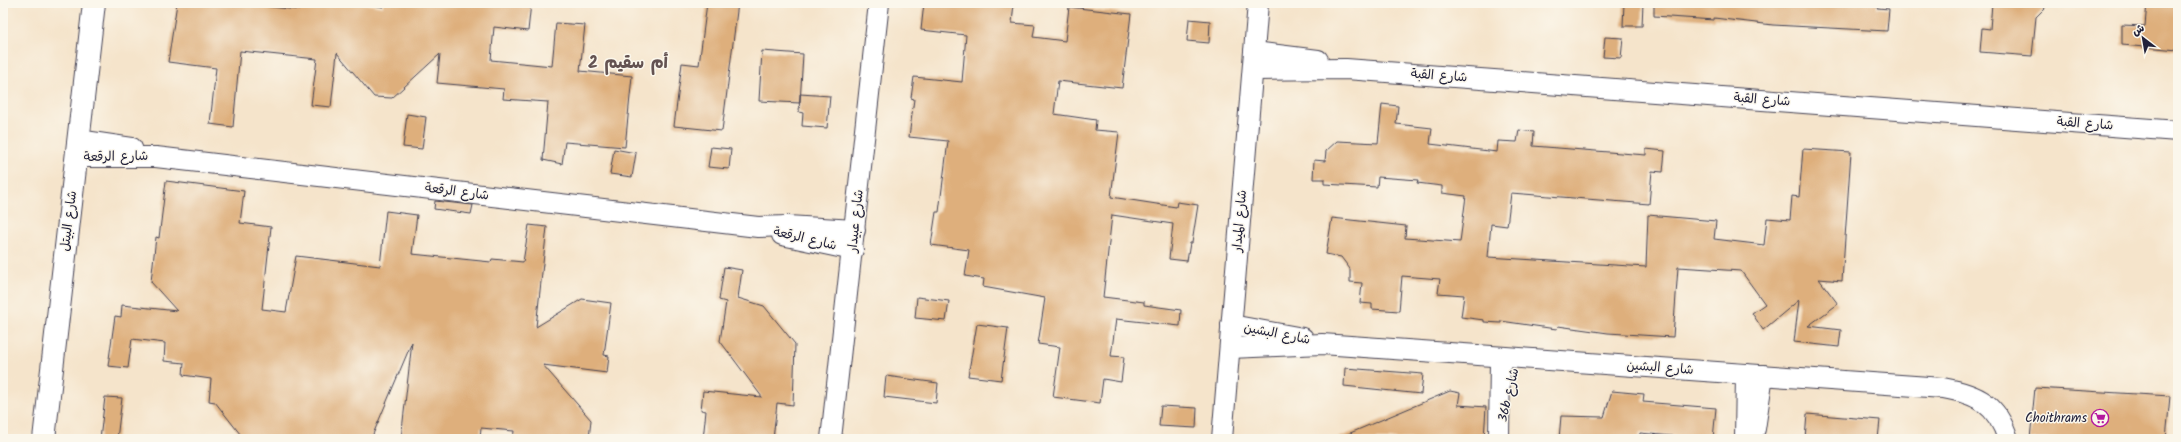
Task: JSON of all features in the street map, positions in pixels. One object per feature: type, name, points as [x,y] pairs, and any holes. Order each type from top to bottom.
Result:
[{"type":"street","name":"شارع البيتل","points":[[44,439],[94,3]]},
{"type":"street","name":"شارع عبيدار","points":[[831,439],[879,3]]},
{"type":"street","name":"شارع الميدار","points":[[1222,439],[1258,3]]},
{"type":"street","name":"شارع القبة","points":[[1254,61],[1308,58],[1346,69],[2178,131]]},
{"type":"street","name":"شارع الرقعة","points":[[77,149],[128,148],[156,157],[758,227],[787,226],[855,230]]},
{"type":"street","name":"شارع الرقعة","points":[[758,227],[795,239],[853,250]]},
{"type":"street","name":"شارع البشين","points":[[1231,325],[1289,334],[1322,344]]},
{"type":"street","name":"شارع البشين","points":[[1230,348],[1322,344],[1949,389],[1962,391],[1979,398],[1993,409],[2002,423],[2008,439]]},
{"type":"street","name":"36b شارع","points":[[1500,436],[1509,357]]},
{"type":"street","points":[[1745,439],[1755,374]]},
{"type":"street","points":[[1754,439],[1755,374]]},
{"type":"building","points":[[177,3],[235,3],[299,10],[300,3],[361,3],[383,7],[383,3],[531,3],[528,31],[494,27],[491,60],[552,66],[556,23],[585,25],[580,71],[632,76],[625,147],[565,142],[562,164],[543,160],[548,102],[503,99],[504,89],[437,83],[440,54],[392,98],[374,97],[337,53],[331,107],[311,105],[317,59],[240,51],[233,127],[210,124],[216,68],[168,62]]},
{"type":"building","points":[[707,3],[738,3],[722,131],[674,126],[682,63],[699,65]]},
{"type":"building","points":[[924,3],[1014,3],[1012,23],[1035,25],[1033,37],[1065,41],[1069,7],[1131,14],[1122,88],[1058,81],[1054,114],[1096,120],[1095,130],[1119,132],[1111,197],[1176,207],[1177,202],[1198,205],[1192,243],[1190,243],[1187,261],[1169,259],[1173,224],[1112,215],[1103,297],[1144,302],[1144,305],[1181,310],[1180,326],[1116,319],[1111,356],[1124,357],[1121,382],[1103,379],[1100,403],[1053,397],[1060,347],[1038,344],[1045,298],[983,287],[984,279],[965,276],[969,250],[931,245],[936,212],[939,212],[948,141],[909,137],[914,99],[911,98],[914,77],[962,82],[966,35],[921,30]]},
{"type":"building","points":[[1624,3],[1643,3],[1642,26],[1623,26]]},
{"type":"building","points":[[1654,3],[1877,3],[1877,8],[1889,9],[1887,31],[1773,25],[1714,18],[1714,20],[1654,16]]},
{"type":"building","points":[[1992,3],[2050,3],[2036,17],[2032,56],[1980,52],[1982,28],[1990,29]]},
{"type":"building","points":[[2147,3],[2178,4],[2178,50],[2122,45],[2122,25],[2145,26]]},
{"type":"building","points":[[1189,19],[1210,21],[1209,43],[1187,41]]},
{"type":"building","points":[[1605,37],[1623,38],[1621,58],[1603,57]]},
{"type":"building","points":[[762,51],[803,54],[800,103],[759,101]]},
{"type":"building","points":[[800,94],[830,96],[827,128],[802,126],[803,113],[799,112]]},
{"type":"building","points":[[1382,104],[1398,106],[1396,124],[1432,128],[1430,144],[1497,152],[1498,141],[1517,142],[1519,130],[1534,132],[1533,146],[1646,155],[1646,149],[1665,151],[1663,172],[1652,171],[1649,204],[1511,193],[1507,226],[1491,224],[1488,257],[1646,267],[1648,215],[1716,221],[1714,239],[1764,245],[1767,218],[1790,220],[1792,196],[1799,197],[1803,149],[1851,152],[1842,281],[1819,279],[1838,304],[1808,326],[1841,330],[1839,347],[1794,342],[1799,300],[1763,330],[1752,313],[1765,304],[1741,271],[1678,267],[1673,337],[1608,333],[1558,326],[1557,329],[1501,321],[1501,323],[1484,322],[1484,320],[1461,317],[1464,295],[1438,293],[1440,279],[1402,276],[1399,311],[1372,309],[1372,304],[1360,303],[1362,283],[1350,282],[1350,269],[1341,257],[1326,254],[1332,218],[1406,226],[1405,238],[1460,242],[1466,196],[1442,193],[1442,186],[1417,183],[1418,180],[1378,177],[1377,187],[1324,184],[1324,179],[1313,179],[1314,160],[1325,161],[1326,151],[1337,141],[1378,143]]},
{"type":"building","points":[[407,114],[426,117],[422,149],[403,147]]},
{"type":"building","points":[[711,147],[731,149],[729,169],[708,167]]},
{"type":"building","points":[[614,149],[636,153],[632,177],[610,174]]},
{"type":"building","points":[[166,181],[244,191],[240,223],[271,227],[262,309],[286,312],[296,256],[380,266],[386,211],[417,215],[412,254],[491,262],[492,259],[523,262],[529,225],[547,227],[536,327],[582,299],[611,303],[604,355],[609,356],[607,373],[543,365],[591,420],[589,439],[513,439],[514,431],[481,428],[480,439],[401,439],[412,342],[371,439],[244,439],[215,402],[209,401],[211,379],[183,375],[184,363],[164,361],[165,343],[132,339],[128,368],[108,366],[115,316],[121,317],[122,305],[177,311],[151,282],[156,237],[159,238]]},
{"type":"building","points":[[435,201],[473,205],[471,214],[434,209]]},
{"type":"building","points":[[724,267],[742,270],[738,298],[764,306],[795,344],[793,405],[777,403],[773,439],[703,439],[706,411],[701,410],[703,391],[762,397],[720,341],[726,302],[719,300]]},
{"type":"building","points":[[917,297],[949,301],[946,321],[915,318]]},
{"type":"building","points":[[977,324],[1008,328],[1001,380],[968,376]]},
{"type":"building","points":[[1345,368],[1423,374],[1421,394],[1344,386]]},
{"type":"building","points":[[886,376],[938,383],[936,403],[884,397]]},
{"type":"building","name":"Choithrams","points":[[2035,388],[2170,396],[2166,439],[2030,439]]},
{"type":"building","points":[[1450,391],[1460,393],[1458,405],[1486,407],[1484,439],[1336,439]]},
{"type":"building","points":[[1612,391],[1644,394],[1643,402],[1716,408],[1713,439],[1682,439],[1682,437],[1640,433],[1639,439],[1559,439],[1561,416],[1604,417]]},
{"type":"building","points":[[105,397],[122,398],[117,439],[100,439]]},
{"type":"building","points":[[1161,406],[1197,408],[1196,428],[1159,426]]},
{"type":"building","points":[[1807,414],[1880,420],[1878,439],[1805,439]]},
{"type":"place","name":"Choithrams","points":[[2100,418]]},
{"type":"district","name":"أم سقيم 2","points":[[628,63]]}]
